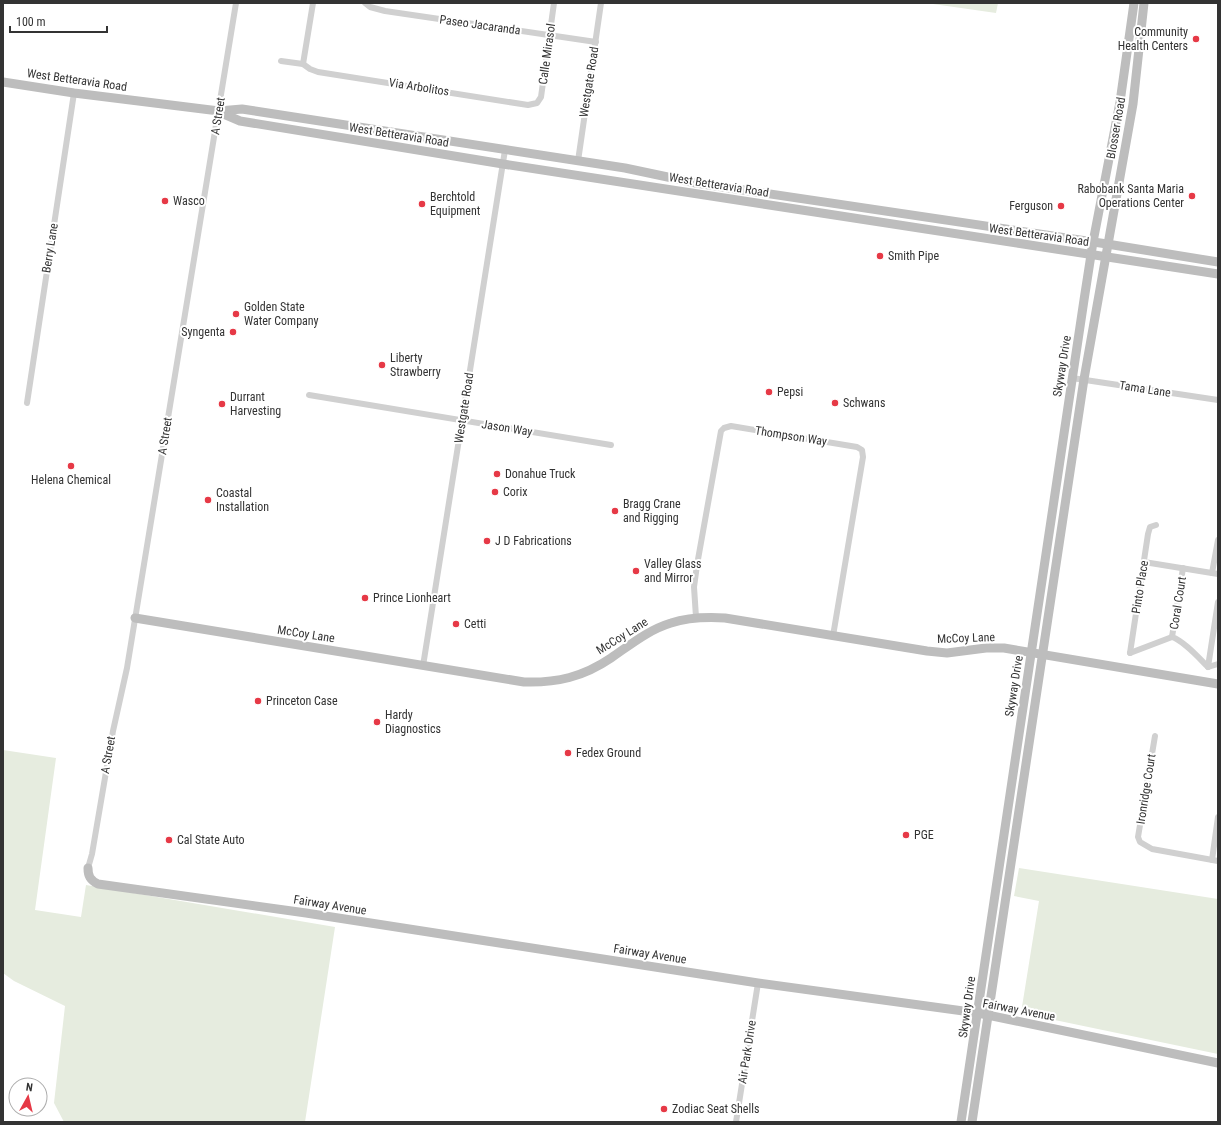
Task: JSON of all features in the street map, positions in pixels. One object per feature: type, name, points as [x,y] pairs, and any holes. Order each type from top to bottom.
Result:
[{"type":"street","name":"A Street","points":[[88,868],[92,854],[113,731],[128,668],[236,3]]},
{"type":"street","points":[[303,64],[313,3]]},
{"type":"street","name":"Paseo Jacaranda","points":[[365,3],[370,7],[385,11],[596,42]]},
{"type":"street","points":[[385,11],[386,3]]},
{"type":"street","name":"Calle Mirasol","points":[[537,103],[541,97],[554,3]]},
{"type":"street","name":"Westgate Road","points":[[578,161],[601,3]]},
{"type":"street","name":"Blosser Road","points":[[1091,254],[1120,102],[1134,3]]},
{"type":"street","name":"Blosser Road","points":[[1105,256],[1133,104],[1144,3]]},
{"type":"street","name":"Via Arbolitos","points":[[280,61],[303,64],[318,72],[528,105],[537,103]]},
{"type":"street","name":"West Betteravia Road","points":[[3,82],[74,93],[219,111],[242,109],[625,168],[696,183],[1218,262]]},
{"type":"street","name":"Berry Lane","points":[[27,403],[74,93]]},
{"type":"street","name":"West Betteravia Road","points":[[219,111],[240,121],[503,164],[1218,274]]},
{"type":"street","name":"Westgate Road","points":[[423,666],[506,150]]},
{"type":"street","name":"Skyway Drive","points":[[961,1122],[1091,254]]},
{"type":"street","name":"Skyway Drive","points":[[972,1122],[1084,380],[1105,256]]},
{"type":"street","name":"Tama Lane","points":[[1072,378],[1218,400]]},
{"type":"street","name":"Jason Way","points":[[309,395],[610,445]]},
{"type":"street","name":"Thompson Way","points":[[696,617],[694,587],[721,431],[724,428],[731,426],[857,446],[862,450],[833,636]]},
{"type":"street","name":"Pinto Place","points":[[1156,525],[1152,526],[1149,530],[1130,653],[1172,637]]},
{"type":"street","points":[[1144,562],[1215,574],[1218,540]]},
{"type":"street","name":"Coral Court","points":[[1172,637],[1183,568]]},
{"type":"street","points":[[1208,667],[1218,602]]},
{"type":"street","name":"McCoy Lane","points":[[135,618],[514,681],[557,681],[590,670],[610,659],[650,631],[670,623],[696,617],[725,618],[947,653],[986,648],[1004,648],[1218,684]]},
{"type":"street","points":[[1172,637],[1187,647],[1208,667]]},
{"type":"street","points":[[1208,667],[1218,664]]},
{"type":"street","name":"Ironridge Court","points":[[1154,736],[1138,837],[1140,842],[1152,849],[1215,861]]},
{"type":"street","points":[[1215,861],[1218,817]]},
{"type":"street","name":"Fairway Avenue","points":[[88,868],[88,875],[98,884],[306,913],[758,983],[978,1013],[1218,1063]]},
{"type":"street","name":"Air Park Drive","points":[[736,1122],[758,983]]},
{"type":"shaded area","points":[[926,3],[998,3],[996,13]]},
{"type":"shaded area","points":[[3,750],[56,758],[35,910],[81,917],[86,885],[335,927],[305,1122],[64,1122],[54,1103],[65,1006],[14,981],[3,973]]},
{"type":"shaded area","points":[[1019,868],[1218,899],[1218,1054],[1021,1013],[1039,901],[1014,896]]},
{"type":"place","name":"Community Health Centers","points":[[1196,39]]},
{"type":"place","name":"Rabobank Santa Maria Operations Center","points":[[1192,196]]},
{"type":"place","name":"Wasco","points":[[165,201]]},
{"type":"place","name":"Berchtold Equipment","points":[[422,204]]},
{"type":"place","name":"Ferguson","points":[[1061,206]]},
{"type":"place","name":"Smith Pipe","points":[[880,256]]},
{"type":"place","name":"Golden State Water Company","points":[[236,314]]},
{"type":"place","name":"Syngenta","points":[[233,332]]},
{"type":"place","name":"Liberty Strawberry","points":[[382,365]]},
{"type":"place","name":"Pepsi","points":[[769,392]]},
{"type":"place","name":"Schwans","points":[[835,403]]},
{"type":"place","name":"Durrant Harvesting","points":[[222,404]]},
{"type":"place","name":"Helena Chemical","points":[[71,466]]},
{"type":"place","name":"Donahue Truck","points":[[497,474]]},
{"type":"place","name":"Corix","points":[[495,492]]},
{"type":"place","name":"Coastal Installation","points":[[208,500]]},
{"type":"place","name":"Bragg Crane and Rigging","points":[[615,511]]},
{"type":"place","name":"J D Fabrications","points":[[487,541]]},
{"type":"place","name":"Valley Glass and Mirror","points":[[636,571]]},
{"type":"place","name":"Prince Lionheart","points":[[365,598]]},
{"type":"place","name":"Cetti","points":[[456,624]]},
{"type":"place","name":"Princeton Case","points":[[258,701]]},
{"type":"place","name":"Hardy Diagnostics","points":[[377,722]]},
{"type":"place","name":"Fedex Ground","points":[[568,753]]},
{"type":"place","name":"PGE","points":[[906,835]]},
{"type":"place","name":"Cal State Auto","points":[[169,840]]},
{"type":"place","name":"Zodiac Seat Shells","points":[[664,1109]]}]
